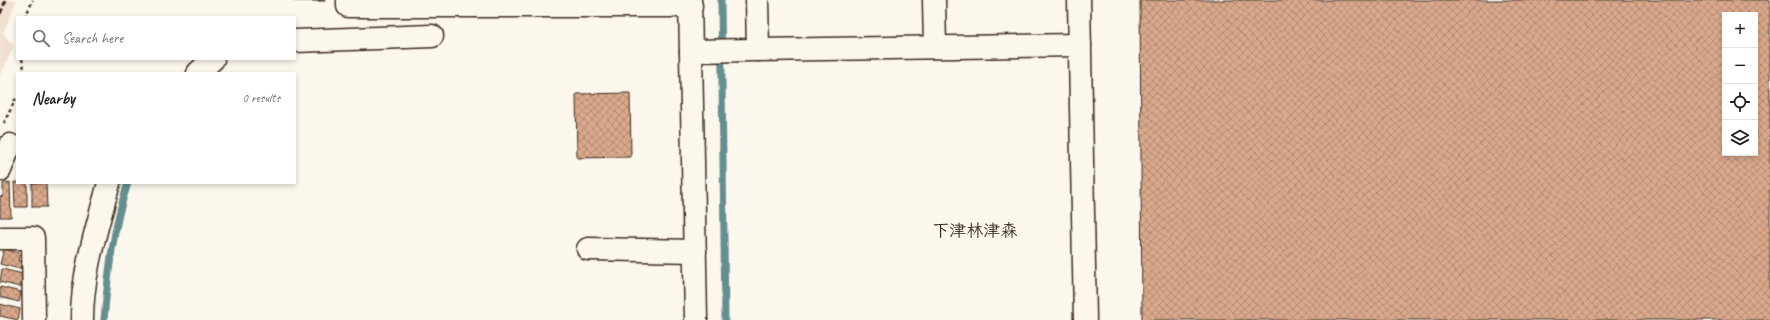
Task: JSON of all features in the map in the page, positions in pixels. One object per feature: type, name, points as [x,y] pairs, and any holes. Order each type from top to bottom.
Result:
[{"type":"street","points":[[348,0],[348,6],[691,3],[696,320]]},
{"type":"street","points":[[757,0],[758,50]]},
{"type":"street","points":[[934,0],[935,47]]},
{"type":"street","points":[[1079,0],[1085,320]]},
{"type":"street","points":[[296,41],[432,36]]},
{"type":"street","points":[[691,51],[1080,45]]},
{"type":"street","points":[[199,72],[212,60]]},
{"type":"street","points":[[0,170],[10,145]]},
{"type":"street","points":[[82,320],[82,296],[91,249],[109,184]]},
{"type":"street","points":[[0,238],[33,238],[34,320]]},
{"type":"street","points":[[588,249],[695,251]]},
{"type":"path","points":[[25,16],[33,0]]},
{"type":"path","points":[[22,60],[25,72]]},
{"type":"path","points":[[3,124],[16,98]]},
{"type":"shaded area","points":[[0,0],[17,0],[3,33],[14,46],[0,76]]},
{"type":"building","points":[[325,0],[325,1],[294,1]]},
{"type":"building","points":[[1140,0],[1770,0],[1770,320],[1142,320]]},
{"type":"building","points":[[630,93],[631,157],[577,158],[576,94]]},
{"type":"building","points":[[10,182],[11,217],[0,217],[0,197],[3,196],[3,183]]},
{"type":"building","points":[[14,182],[16,182],[16,184],[27,184],[27,207],[15,207]]},
{"type":"building","points":[[32,184],[46,184],[47,207],[32,207]]},
{"type":"building","points":[[4,249],[20,253],[18,261],[22,261],[20,269],[0,264]]},
{"type":"building","points":[[2,269],[23,274],[20,287],[0,282]]},
{"type":"building","points":[[0,287],[21,292],[19,302],[0,297]]},
{"type":"building","points":[[0,304],[20,309],[18,320],[0,316]]},
{"type":"waterway","points":[[721,0],[725,320]]},
{"type":"waterway","points":[[104,320],[109,268],[115,233],[118,216],[128,184]]},
{"type":"railway","points":[[0,14],[6,0]]},
{"type":"district","name":"下津林津森","points":[[975,230]]}]
